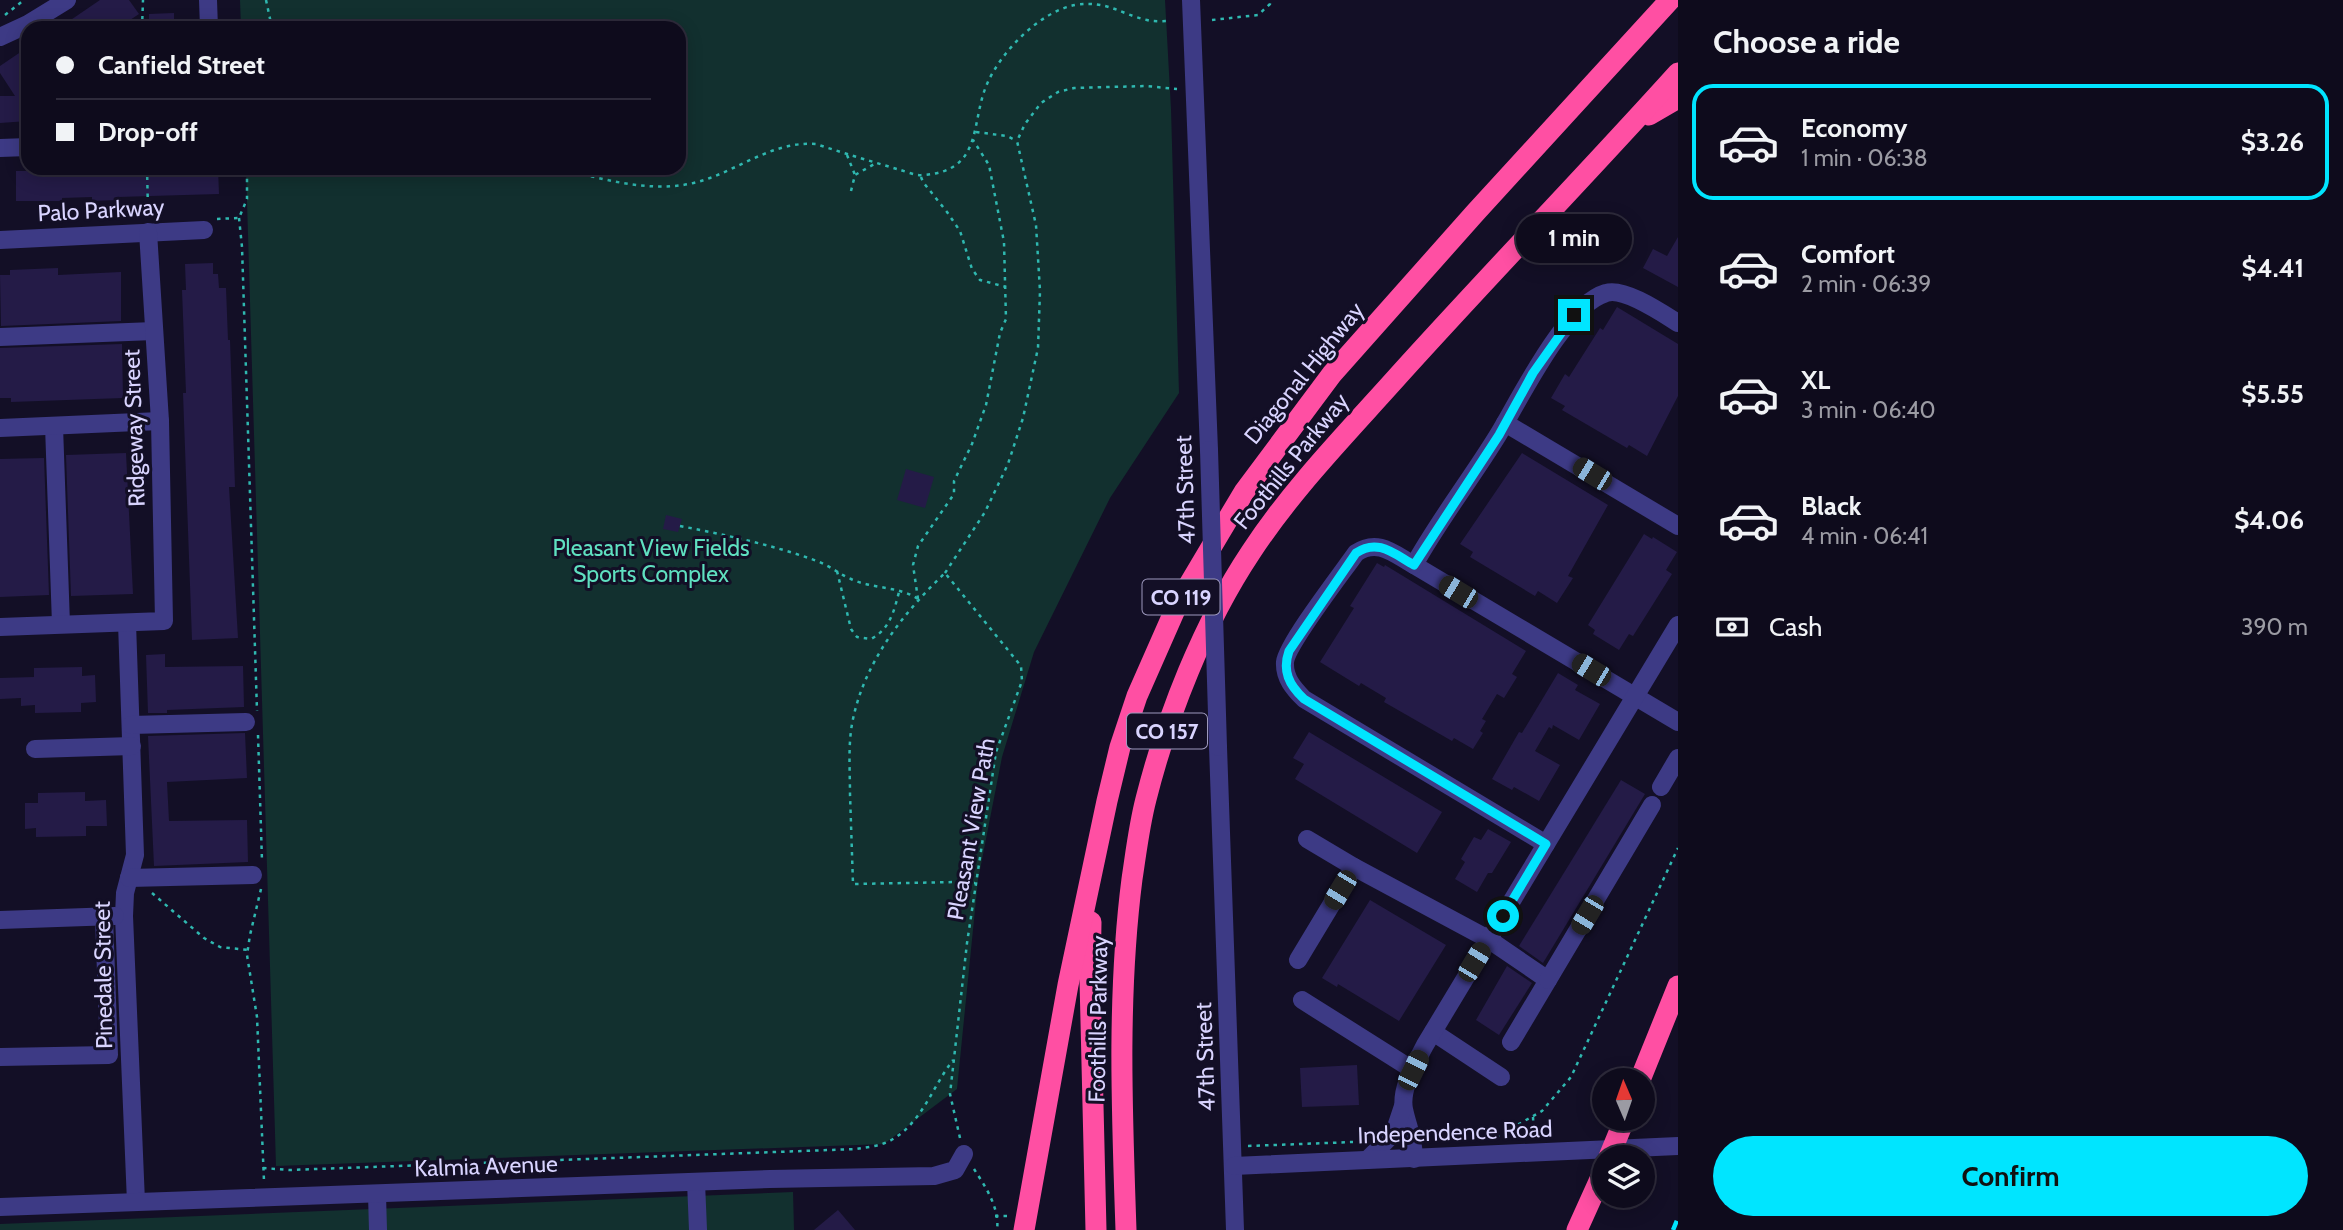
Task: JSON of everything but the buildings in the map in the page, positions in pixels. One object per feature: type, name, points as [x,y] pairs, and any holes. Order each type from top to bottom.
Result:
[{"type":"highway","name":"Diagonal Highway","points":[[1096,850],[1120,747],[1157,647],[1178,603],[1244,492],[1332,374],[1670,0]]},
{"type":"highway","name":"Foothills Parkway","points":[[1126,1230],[1122,1014],[1124,950],[1130,898],[1145,801],[1171,718],[1197,654],[1249,554],[1300,485],[1678,74]]},
{"type":"highway","points":[[1627,130],[1678,98]]},
{"type":"highway","name":"CO 119","points":[[1024,1230],[1066,997],[1096,850]]},
{"type":"highway","name":"Foothills Parkway","points":[[1096,850],[1090,980],[1096,1230]]},
{"type":"highway","points":[[1645,1068],[1678,986]]},
{"type":"highway","points":[[1577,1230],[1592,1196]]},
{"type":"street","points":[[33,21],[67,0]]},
{"type":"street","points":[[208,0],[209,21]]},
{"type":"street","name":"47th Street","points":[[1191,0],[1235,1230]]},
{"type":"street","points":[[0,37],[21,27]]},
{"type":"street","points":[[0,148],[21,147]]},
{"type":"street","name":"Palo Parkway","points":[[0,240],[204,230]]},
{"type":"street","name":"Ridgeway Street","points":[[127,623],[164,621],[160,421],[148,232]]},
{"type":"street","points":[[1414,565],[1505,423],[1533,373],[1574,315],[1592,298],[1609,291],[1625,295],[1678,323]]},
{"type":"street","points":[[0,337],[154,331]]},
{"type":"street","points":[[0,428],[160,421]]},
{"type":"street","points":[[1505,423],[1678,526]]},
{"type":"street","points":[[54,426],[61,624]]},
{"type":"street","points":[[1546,844],[1304,699],[1290,683],[1285,671],[1289,651],[1356,553],[1364,547],[1374,545],[1414,565],[1678,722]]},
{"type":"street","points":[[0,627],[127,623]]},
{"type":"street","name":"Pinedale Street","points":[[127,623],[137,878],[125,893],[124,916],[136,1202]]},
{"type":"street","points":[[1367,1160],[1394,1133],[1413,1070],[1433,1032],[1678,625]]},
{"type":"street","points":[[131,725],[246,722]]},
{"type":"street","points":[[35,750],[132,746]]},
{"type":"street","points":[[1661,787],[1678,758]]},
{"type":"street","points":[[1511,1042],[1652,806]]},
{"type":"street","points":[[1307,839],[1488,939],[1548,980]]},
{"type":"street","points":[[1298,960],[1354,867]]},
{"type":"street","points":[[137,878],[253,875]]},
{"type":"street","points":[[0,920],[124,916]]},
{"type":"street","points":[[104,917],[109,1055]]},
{"type":"street","points":[[1302,1000],[1413,1070]]},
{"type":"street","points":[[1433,1032],[1500,1077]]},
{"type":"street","points":[[0,1057],[130,1053]]},
{"type":"street","points":[[1403,1106],[1414,1141],[1414,1158]]},
{"type":"street","name":"Independence Road","points":[[1655,1150],[1678,1146]]},
{"type":"street","name":"Kalmia Avenue","points":[[0,1207],[934,1175],[955,1170],[964,1154]]},
{"type":"street","name":"Independence Road","points":[[1234,1166],[1414,1158],[1592,1158]]},
{"type":"street","points":[[696,1182],[698,1230]]},
{"type":"street","points":[[377,1194],[378,1230]]},
{"type":"path","points":[[0,19],[24,0]]},
{"type":"path","points":[[142,21],[143,0]]},
{"type":"path","points":[[267,0],[271,21]]},
{"type":"path","points":[[1212,20],[1258,15],[1269,4],[1269,0]]},
{"type":"path","points":[[587,175],[620,183],[666,186],[696,183],[777,149],[800,143],[816,144],[920,176],[944,171],[963,159],[974,140],[986,85],[1006,51],[1041,20],[1074,5],[1103,4],[1148,20],[1168,21]]},
{"type":"path","points":[[975,883],[853,884],[849,757],[852,724],[863,686],[878,655],[918,599],[946,573],[985,512],[1008,464],[1023,418],[1038,348],[1040,290],[1036,225],[1017,141],[1025,124],[1041,103],[1058,92],[1074,88],[1146,86],[1195,91]]},
{"type":"path","points":[[976,132],[1007,136],[1017,141]]},
{"type":"path","points":[[918,599],[913,565],[918,546],[954,494],[954,481],[972,444],[986,405],[1000,333],[1006,319],[1004,242],[989,165],[974,140]]},
{"type":"path","points":[[847,154],[855,175],[851,191]]},
{"type":"path","points":[[855,175],[876,163]]},
{"type":"path","points":[[147,175],[148,211]]},
{"type":"path","points":[[204,230],[209,219],[239,218],[247,199],[247,175]]},
{"type":"path","points":[[920,176],[960,231],[972,269],[979,279],[1006,287]]},
{"type":"path","points":[[680,526],[818,561],[851,580],[909,593],[918,599]]},
{"type":"path","points":[[837,571],[851,629],[857,637],[863,639],[871,639],[884,629],[894,611],[900,591]]},
{"type":"path","name":"Pleasant View Path","points":[[946,573],[1021,666],[1022,681],[996,752],[975,883],[950,1094],[964,1154],[989,1193],[998,1224],[997,1230]]},
{"type":"path","points":[[137,878],[204,938],[220,947],[248,950]]},
{"type":"path","points":[[263,1168],[332,1168],[856,1149],[875,1146],[892,1140],[916,1118],[954,1058]]},
{"type":"green space","name":"Pleasant View Fields Sports Complex","points":[[240,0],[1165,0],[1171,109],[1179,393],[1110,498],[1034,652],[1002,757],[978,880],[957,1089],[884,1144],[276,1166],[246,175],[686,175],[686,21],[241,21]]},
{"type":"green space","points":[[793,1192],[794,1230],[0,1230],[0,1224]]},
{"type":"railway","points":[[1673,1230],[1678,1218]]},
{"type":"route","points":[[1503,916],[1546,844],[1304,699],[1290,683],[1285,671],[1285,660],[1356,553],[1364,547],[1374,545],[1383,548],[1414,565],[1499,435],[1533,373],[1574,315]]}]
